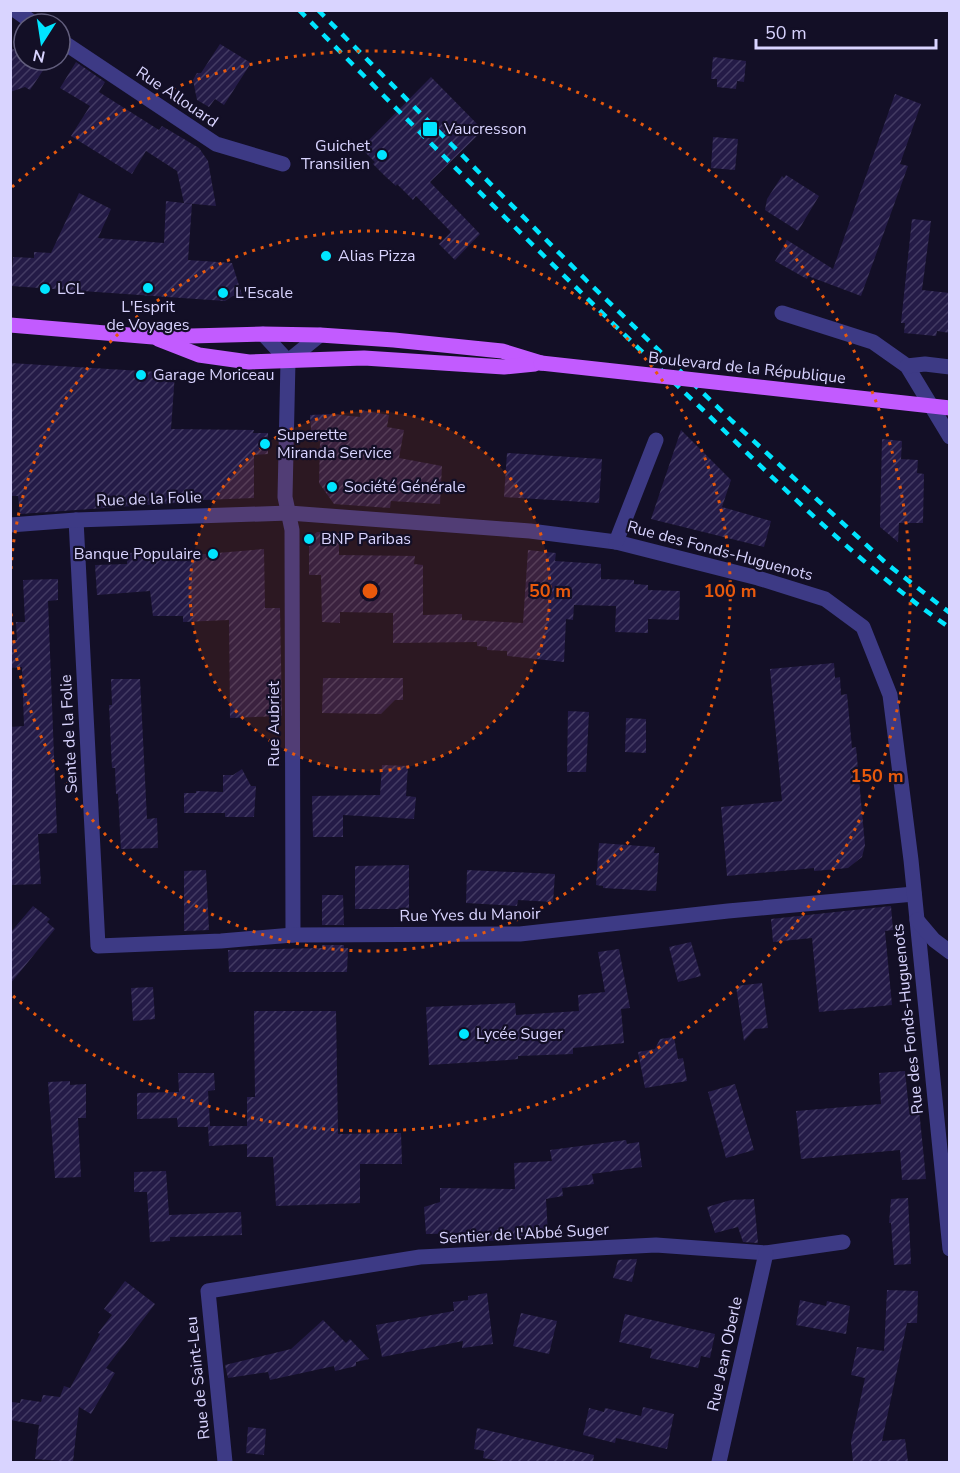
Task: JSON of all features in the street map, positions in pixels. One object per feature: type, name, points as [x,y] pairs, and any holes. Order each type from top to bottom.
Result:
[{"type":"main road","name":"Boulevard de la République","points":[[10,325],[153,337],[320,335],[502,351],[541,363],[950,408]]},
{"type":"main road","name":"Boulevard de la République","points":[[153,337],[199,356],[249,362],[371,358],[504,368],[541,363]]},
{"type":"street","name":"Rue Allouard","points":[[72,48],[216,144],[283,164]]},
{"type":"street","points":[[782,313],[873,342],[907,366],[950,438]]},
{"type":"street","points":[[263,334],[288,361],[320,335]]},
{"type":"street","name":"Rue Aubriet","points":[[288,361],[285,497],[292,530],[292,935]]},
{"type":"street","points":[[907,366],[925,364],[950,367]]},
{"type":"street","points":[[616,542],[656,440]]},
{"type":"street","name":"Rue de la Folie","points":[[10,525],[76,520],[289,513]]},
{"type":"street","name":"Rue des Fonds-Huguenots","points":[[289,513],[530,531],[616,542],[758,578],[825,599],[863,627],[890,695],[911,860],[950,1250]]},
{"type":"street","name":"Sente de la Folie","points":[[76,520],[98,946]]},
{"type":"street","name":"Rue Yves du Manoir","points":[[98,946],[221,941],[292,935],[520,934],[728,911],[914,894]]},
{"type":"street","points":[[917,920],[934,940],[950,952]]},
{"type":"street","name":"Sentier de l'Abbé Suger","points":[[208,1291],[420,1257],[656,1245],[766,1253],[843,1242]]},
{"type":"street","name":"Rue Jean Oberle","points":[[719,1462],[766,1253]]},
{"type":"street","name":"Rue de Saint-Leu","points":[[208,1291],[225,1462]]},
{"type":"building","points":[[220,44],[251,63],[224,105],[215,99],[209,107],[197,100],[193,80],[197,73],[201,73]]},
{"type":"building","points":[[10,47],[12,48],[12,72],[42,72],[30,90],[25,87],[10,92]]},
{"type":"building","points":[[713,57],[746,61],[744,82],[737,81],[736,89],[717,87],[717,79],[711,79]]},
{"type":"building","points":[[76,62],[105,82],[99,92],[159,130],[162,126],[199,148],[208,161],[216,206],[184,203],[177,171],[146,151],[132,174],[71,136],[90,106],[60,88],[72,72]]},
{"type":"building","points":[[431,77],[483,130],[430,182],[480,234],[455,260],[439,244],[451,232],[416,196],[413,200],[397,184],[396,186],[386,177],[361,148]]},
{"type":"building","points":[[895,94],[921,104],[900,164],[908,166],[861,296],[808,276],[807,279],[775,261],[787,240],[833,269]]},
{"type":"building","points":[[713,137],[738,139],[735,170],[711,168]]},
{"type":"building","points":[[786,175],[819,196],[798,231],[765,210],[767,199],[782,176],[784,178]]},
{"type":"building","points":[[79,193],[111,209],[98,238],[164,243],[166,201],[192,204],[188,260],[232,263],[242,295],[233,296],[225,301],[11,286],[13,257],[34,258],[34,252],[51,253]]},
{"type":"building","points":[[912,219],[931,221],[922,290],[950,293],[950,333],[937,331],[936,336],[904,333],[905,323],[901,323]]},
{"type":"building","points":[[10,363],[175,373],[171,429],[254,430],[253,433],[268,433],[268,454],[254,455],[254,498],[20,514],[18,496],[10,496]]},
{"type":"building","points":[[361,410],[389,415],[387,427],[404,430],[399,458],[442,466],[440,504],[391,501],[390,508],[334,504],[319,483],[320,441],[312,442],[310,415],[332,414],[360,417]]},
{"type":"building","points":[[681,430],[731,480],[722,507],[771,521],[764,547],[651,519]]},
{"type":"building","points":[[882,439],[902,441],[901,459],[918,460],[917,473],[924,474],[923,523],[899,523],[898,542],[880,527]]},
{"type":"building","points":[[507,453],[602,459],[599,503],[504,497]]},
{"type":"building","points":[[317,532],[339,533],[339,555],[415,556],[414,564],[423,565],[423,615],[462,614],[462,620],[523,623],[528,550],[556,553],[555,561],[601,564],[601,579],[634,580],[634,584],[648,585],[648,590],[680,591],[679,620],[648,619],[648,633],[615,632],[616,606],[574,605],[573,620],[566,619],[564,662],[507,656],[507,651],[487,650],[487,647],[477,646],[477,642],[393,643],[393,613],[340,612],[340,623],[322,622],[321,575],[309,575],[309,539]]},
{"type":"building","points":[[264,549],[265,608],[280,608],[282,716],[230,718],[229,620],[183,622],[183,616],[153,616],[150,591],[97,595],[95,565],[127,564],[127,553],[168,552],[169,557]]},
{"type":"building","points":[[58,579],[58,600],[48,601],[57,833],[38,834],[41,884],[10,885],[10,727],[24,726],[22,667],[10,668],[10,641],[17,640],[16,622],[25,622],[23,580]]},
{"type":"building","points":[[834,663],[835,678],[840,677],[841,695],[847,694],[852,748],[856,747],[865,845],[862,857],[848,868],[814,871],[814,868],[727,876],[721,807],[782,801],[770,669]]},
{"type":"building","points":[[323,678],[403,678],[403,700],[395,700],[381,714],[322,713]]},
{"type":"building","points":[[111,679],[140,679],[147,819],[157,818],[158,848],[121,849],[118,794],[116,794],[115,768],[112,768],[109,705],[112,705]]},
{"type":"building","points":[[568,711],[589,712],[586,772],[567,772]]},
{"type":"building","points":[[626,718],[646,719],[646,753],[625,752]]},
{"type":"building","points":[[382,765],[408,766],[406,796],[416,797],[414,819],[343,815],[343,837],[313,837],[312,796],[380,795]]},
{"type":"building","points":[[242,769],[251,786],[256,786],[254,817],[225,817],[225,813],[184,813],[184,793],[223,792],[223,775],[233,775]]},
{"type":"building","points":[[599,843],[655,847],[654,853],[659,853],[656,891],[603,888],[603,886],[596,885]]},
{"type":"building","points":[[409,865],[409,909],[355,909],[355,866]]},
{"type":"building","points":[[206,870],[209,930],[184,931],[184,871]]},
{"type":"building","points":[[467,870],[555,874],[553,902],[518,900],[517,906],[466,903]]},
{"type":"building","points":[[322,895],[343,895],[344,925],[322,925]]},
{"type":"building","points":[[33,906],[50,919],[47,922],[55,929],[10,984],[10,933]]},
{"type":"building","points":[[891,906],[893,930],[885,931],[892,1005],[819,1012],[812,938],[773,942],[771,919]]},
{"type":"building","points":[[691,942],[701,976],[678,982],[669,947]]},
{"type":"building","points":[[322,945],[344,945],[344,948],[348,948],[347,972],[229,972],[228,950],[322,948]]},
{"type":"building","points":[[619,949],[630,1008],[621,1009],[624,1043],[573,1048],[573,1054],[518,1056],[518,1059],[429,1065],[426,1007],[515,1003],[516,1015],[579,1011],[578,995],[605,992],[598,952]]},
{"type":"building","points":[[762,983],[768,1028],[755,1029],[744,1041],[736,986]]},
{"type":"building","points":[[153,987],[155,1019],[133,1021],[131,988]]},
{"type":"building","points":[[254,1011],[336,1011],[338,1134],[401,1133],[402,1164],[360,1164],[360,1203],[276,1206],[273,1157],[247,1157],[247,1144],[209,1146],[208,1127],[178,1127],[177,1118],[137,1119],[137,1093],[179,1092],[178,1073],[214,1073],[215,1090],[208,1091],[210,1126],[247,1126],[247,1097],[255,1097]]},
{"type":"building","points":[[674,1037],[678,1059],[683,1058],[687,1081],[645,1088],[638,1052],[655,1049],[660,1039]]},
{"type":"building","points":[[905,1071],[909,1110],[919,1109],[926,1179],[902,1180],[900,1150],[801,1159],[796,1111],[881,1104],[879,1073]]},
{"type":"building","points":[[70,1081],[70,1085],[86,1084],[86,1118],[78,1118],[81,1177],[55,1178],[48,1082]]},
{"type":"building","points":[[735,1084],[754,1150],[726,1158],[708,1092]]},
{"type":"building","points":[[626,1140],[627,1144],[639,1142],[642,1167],[592,1174],[594,1184],[562,1188],[563,1196],[546,1199],[548,1234],[519,1236],[519,1239],[475,1242],[475,1233],[426,1234],[424,1207],[440,1202],[440,1188],[515,1189],[514,1163],[552,1161],[550,1150]]},
{"type":"building","points":[[166,1171],[169,1215],[241,1212],[242,1235],[170,1237],[170,1241],[150,1242],[147,1192],[134,1192],[134,1172]]},
{"type":"building","points":[[908,1198],[911,1264],[894,1265],[891,1223],[889,1223],[891,1199]]},
{"type":"building","points":[[754,1199],[758,1243],[743,1242],[738,1227],[715,1233],[707,1207],[731,1200]]},
{"type":"building","points":[[637,1259],[632,1282],[613,1278],[618,1260]]},
{"type":"building","points":[[125,1281],[155,1304],[106,1368],[115,1373],[91,1414],[79,1407],[73,1462],[35,1459],[39,1425],[10,1420],[12,1402],[20,1403],[21,1399],[41,1402],[43,1395],[60,1397],[64,1386],[70,1388],[100,1334],[98,1333],[112,1315],[104,1309]]},
{"type":"building","points":[[887,1290],[918,1291],[917,1323],[907,1323],[882,1441],[905,1439],[908,1462],[853,1462],[851,1442],[865,1378],[851,1375],[857,1347],[884,1351]]},
{"type":"building","points":[[487,1293],[493,1344],[462,1348],[463,1341],[382,1357],[376,1325],[454,1311],[453,1302],[468,1300],[468,1296]]},
{"type":"building","points":[[800,1300],[826,1306],[827,1301],[850,1306],[846,1334],[796,1325]]},
{"type":"building","points":[[521,1313],[557,1321],[549,1354],[513,1346]]},
{"type":"building","points":[[625,1314],[715,1334],[710,1358],[701,1356],[698,1368],[650,1358],[652,1349],[619,1342]]},
{"type":"building","points":[[323,1320],[346,1343],[350,1339],[369,1359],[356,1362],[356,1366],[335,1371],[334,1366],[270,1380],[268,1372],[228,1378],[225,1365],[291,1349]]},
{"type":"building","points":[[643,1407],[674,1414],[667,1449],[616,1438],[615,1443],[583,1435],[589,1408],[604,1412],[605,1408],[641,1416]]},
{"type":"building","points":[[248,1427],[266,1429],[264,1455],[246,1453]]},
{"type":"building","points":[[477,1428],[594,1455],[593,1462],[504,1462],[483,1458],[484,1451],[474,1449]]},
{"type":"railway","points":[[299,10],[549,261],[791,495],[885,579],[950,628]]},
{"type":"railway","points":[[318,10],[587,281],[732,421],[887,564],[950,613]]},
{"type":"place","name":"Vaucresson","points":[[430,129]]},
{"type":"place","name":"Guichet Transilien","points":[[382,155]]},
{"type":"place","name":"Alias Pizza","points":[[326,256]]},
{"type":"place","name":"L'Esprit de Voyages","points":[[148,288]]},
{"type":"place","name":"LCL","points":[[45,289]]},
{"type":"place","name":"L'Escale","points":[[223,293]]},
{"type":"place","name":"Garage Moriceau","points":[[141,375]]},
{"type":"place","name":"Superette Miranda Service","points":[[265,444]]},
{"type":"place","name":"Société Générale","points":[[332,487]]},
{"type":"place","name":"BNP Paribas","points":[[309,539]]},
{"type":"place","name":"Banque Populaire","points":[[213,554]]},
{"type":"place","name":"Lycée Suger","points":[[464,1034]]}]
